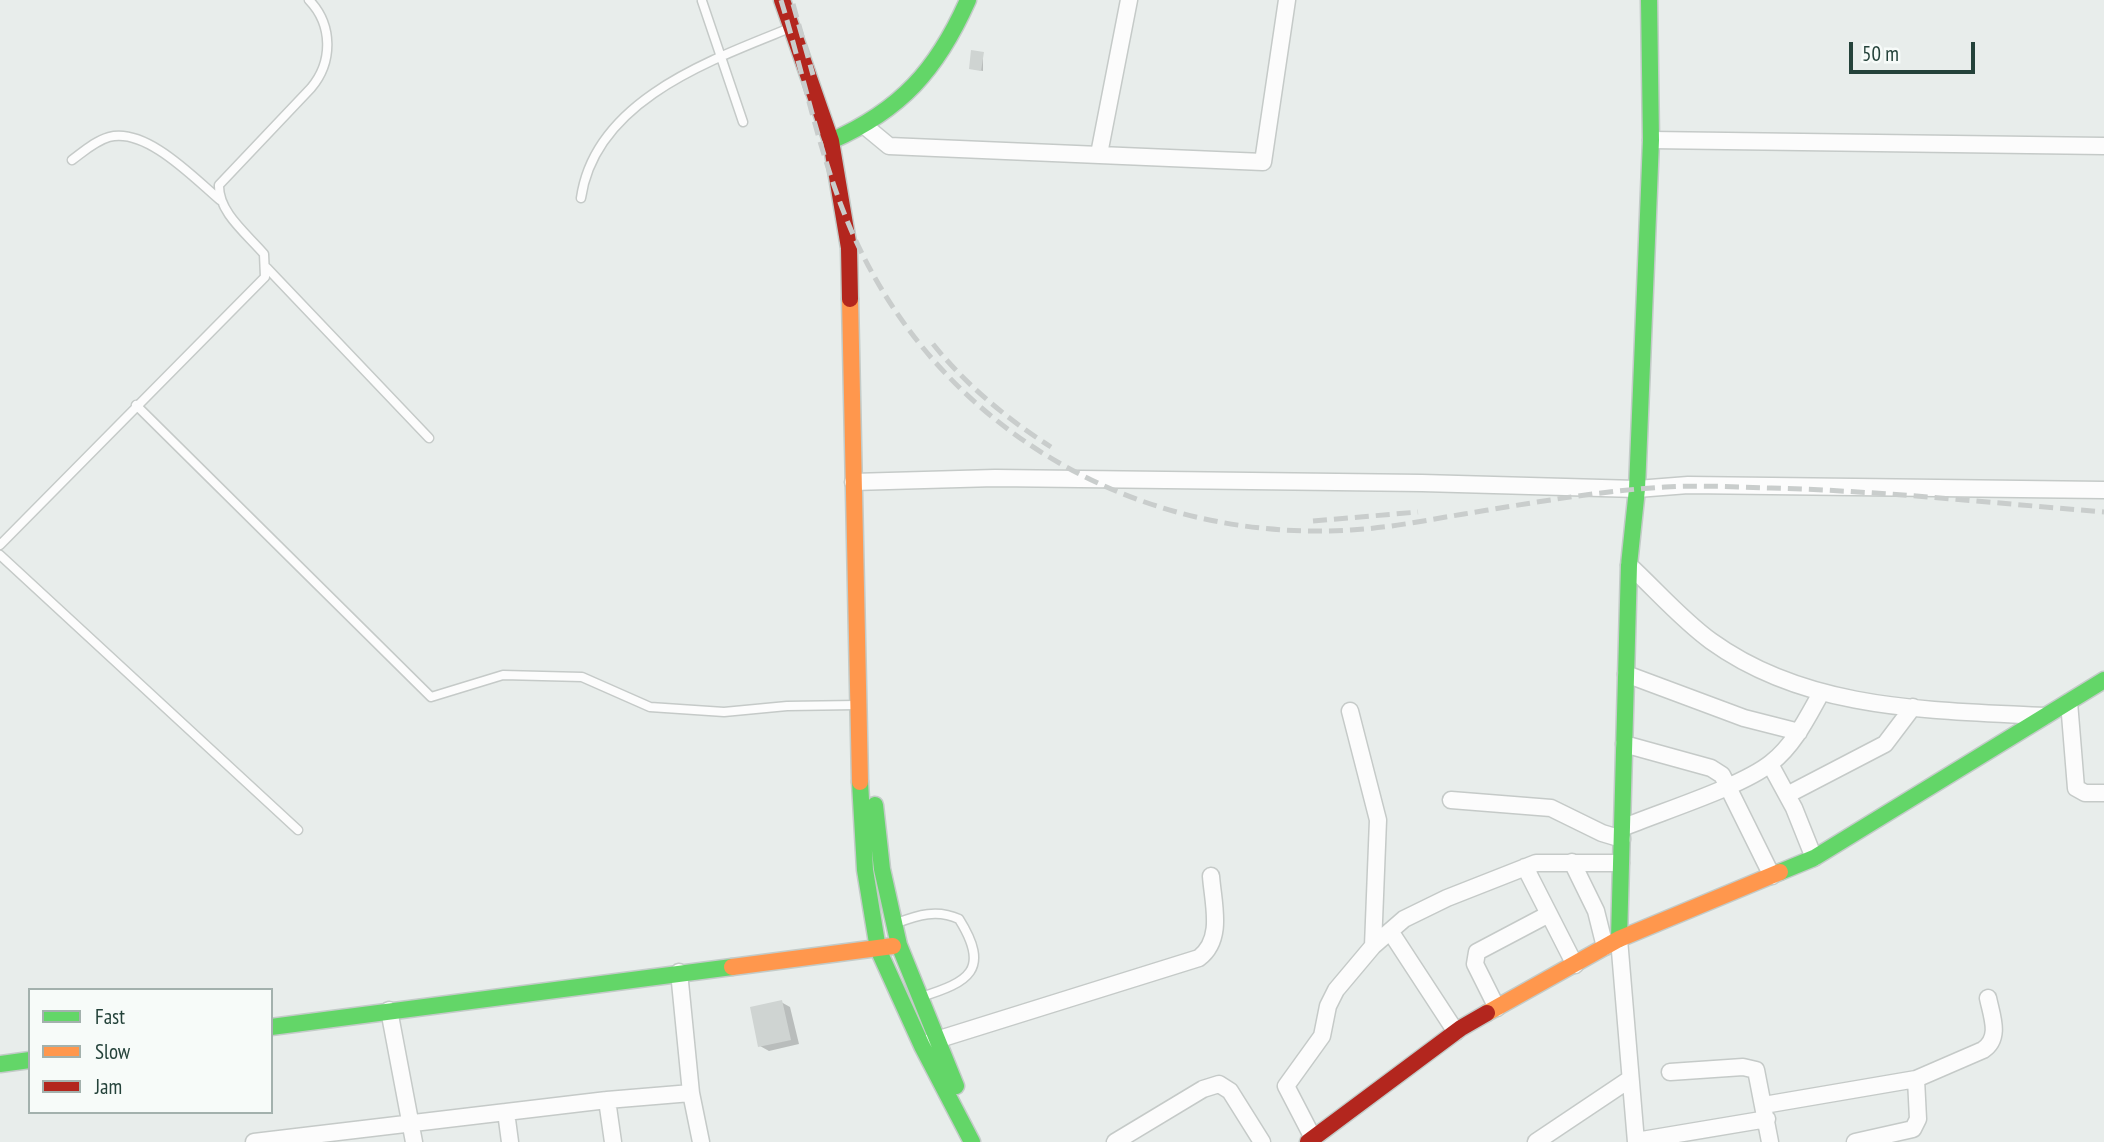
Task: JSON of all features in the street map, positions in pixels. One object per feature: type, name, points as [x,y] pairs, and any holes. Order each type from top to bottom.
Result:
[{"type":"street","points":[[782,0],[838,139]]},
{"type":"street","points":[[796,0],[838,139],[849,248],[860,482],[864,675],[882,869],[899,945],[963,1104],[986,1142]]},
{"type":"street","points":[[838,139],[866,127],[900,101],[953,39],[968,0]]},
{"type":"street","points":[[1099,154],[1129,0]]},
{"type":"street","points":[[866,127],[889,146],[1263,162],[1287,0]]},
{"type":"street","points":[[1649,0],[1650,140],[1637,489],[1629,565],[1621,863],[1612,943],[1636,1141],[1916,1079],[1992,1043],[1995,1033],[1989,998]]},
{"type":"street","points":[[1650,140],[2104,146]]},
{"type":"street","points":[[860,482],[1074,479],[1422,483],[1637,489],[1688,485],[2104,491]]},
{"type":"street","points":[[1629,565],[1710,640],[1756,668],[1821,693],[1844,699],[1913,707],[2046,716]]},
{"type":"street","points":[[1626,674],[1744,718],[1799,732]]},
{"type":"street","points":[[864,675],[858,705],[865,870],[878,949],[922,1046],[972,1142]]},
{"type":"street","points":[[1621,863],[1536,863],[1421,909],[1373,946],[1331,998],[1322,1036],[1286,1086],[1310,1140],[1456,1032],[1497,1008],[1612,943],[1814,859],[2104,680]]},
{"type":"street","points":[[1451,800],[1551,807],[1602,833],[1622,833],[1770,764],[1799,732],[1821,693]]},
{"type":"street","points":[[2069,702],[2076,788],[2082,793],[2104,793]]},
{"type":"street","points":[[1787,795],[1885,744],[1913,707]]},
{"type":"street","points":[[1350,711],[1378,820],[1373,946]]},
{"type":"street","points":[[1624,744],[1711,768],[1722,775],[1772,876]]},
{"type":"street","points":[[1770,764],[1787,795],[1814,859]]},
{"type":"street","points":[[1572,862],[1612,943]]},
{"type":"street","points":[[1525,867],[1574,965]]},
{"type":"street","points":[[922,1046],[937,1038],[1199,958],[1209,950],[1215,938],[1211,876]]},
{"type":"street","points":[[1497,1008],[1475,964],[1478,952],[1549,914]]},
{"type":"street","points":[[1390,931],[1456,1032]]},
{"type":"street","points":[[273,1027],[899,945]]},
{"type":"street","points":[[678,972],[691,1093],[701,1142]]},
{"type":"street","points":[[389,1010],[414,1142]]},
{"type":"street","points":[[0,1064],[28,1060]]},
{"type":"street","points":[[1670,1072],[1751,1068],[1759,1075],[1770,1142]]},
{"type":"street","points":[[1536,1142],[1630,1079]]},
{"type":"street","points":[[1855,1142],[1913,1129],[1918,1119],[1916,1079]]},
{"type":"street","points":[[1124,1140],[1203,1089],[1219,1084],[1230,1091],[1262,1142]]},
{"type":"street","points":[[254,1142],[607,1100],[691,1093]]},
{"type":"street","points":[[607,1100],[613,1142]]},
{"type":"street","points":[[506,1112],[510,1142]]},
{"type":"lane","points":[[220,200],[219,185],[222,178],[311,88],[323,71],[327,52],[326,27],[309,0]]},
{"type":"lane","points":[[702,1],[743,121]]},
{"type":"lane","points":[[581,198],[588,167],[639,105],[676,78],[721,55],[793,27]]},
{"type":"lane","points":[[72,160],[97,142],[112,136],[132,138],[175,162],[220,200],[264,254],[267,268],[429,438]]},
{"type":"lane","points":[[0,545],[136,405],[258,287],[267,268]]},
{"type":"lane","points":[[136,405],[431,697],[503,675],[582,677],[650,707],[724,712],[858,705]]},
{"type":"lane","points":[[0,555],[298,830]]},
{"type":"lane","points":[[894,924],[921,914],[948,914],[959,919],[966,931],[975,960],[971,975],[960,984],[920,997]]},
{"type":"building","points":[[971,50],[984,52],[981,71],[969,69]]},
{"type":"building","points":[[782,1000],[791,1040],[758,1047],[750,1007]]},
{"type":"railway","points":[[781,0],[833,182],[856,241],[894,309],[941,369],[996,420],[1058,462],[1126,495],[1198,517],[1273,529],[1379,528],[1590,494],[1678,486],[1854,492],[2104,512]]},
{"type":"railway","points":[[793,4],[813,75]]},
{"type":"railway","points":[[933,344],[988,400],[1051,447]]},
{"type":"railway","points":[[1313,521],[1418,512]]},
{"type":"traffic: fast","points":[[831,141],[878,116],[914,85],[943,47],[968,0]]},
{"type":"traffic: fast","points":[[1619,939],[1629,565],[1637,489],[1651,140],[1649,0]]},
{"type":"traffic: fast","points":[[1780,872],[1814,858],[2104,680]]},
{"type":"traffic: fast","points":[[860,782],[865,870],[878,949],[922,1046],[972,1142]]},
{"type":"traffic: fast","points":[[875,805],[882,869],[899,945],[956,1086]]},
{"type":"traffic: fast","points":[[273,1027],[732,967]]},
{"type":"traffic: fast","points":[[0,1064],[28,1060]]},
{"type":"traffic: slow","points":[[850,299],[860,782]]},
{"type":"traffic: slow","points":[[1487,1013],[1619,939],[1780,872]]},
{"type":"traffic: slow","points":[[732,967],[893,946]]},
{"type":"traffic: jam","points":[[782,0],[831,141],[849,248],[850,299]]},
{"type":"traffic: jam","points":[[1308,1142],[1461,1028],[1487,1013]]}]
